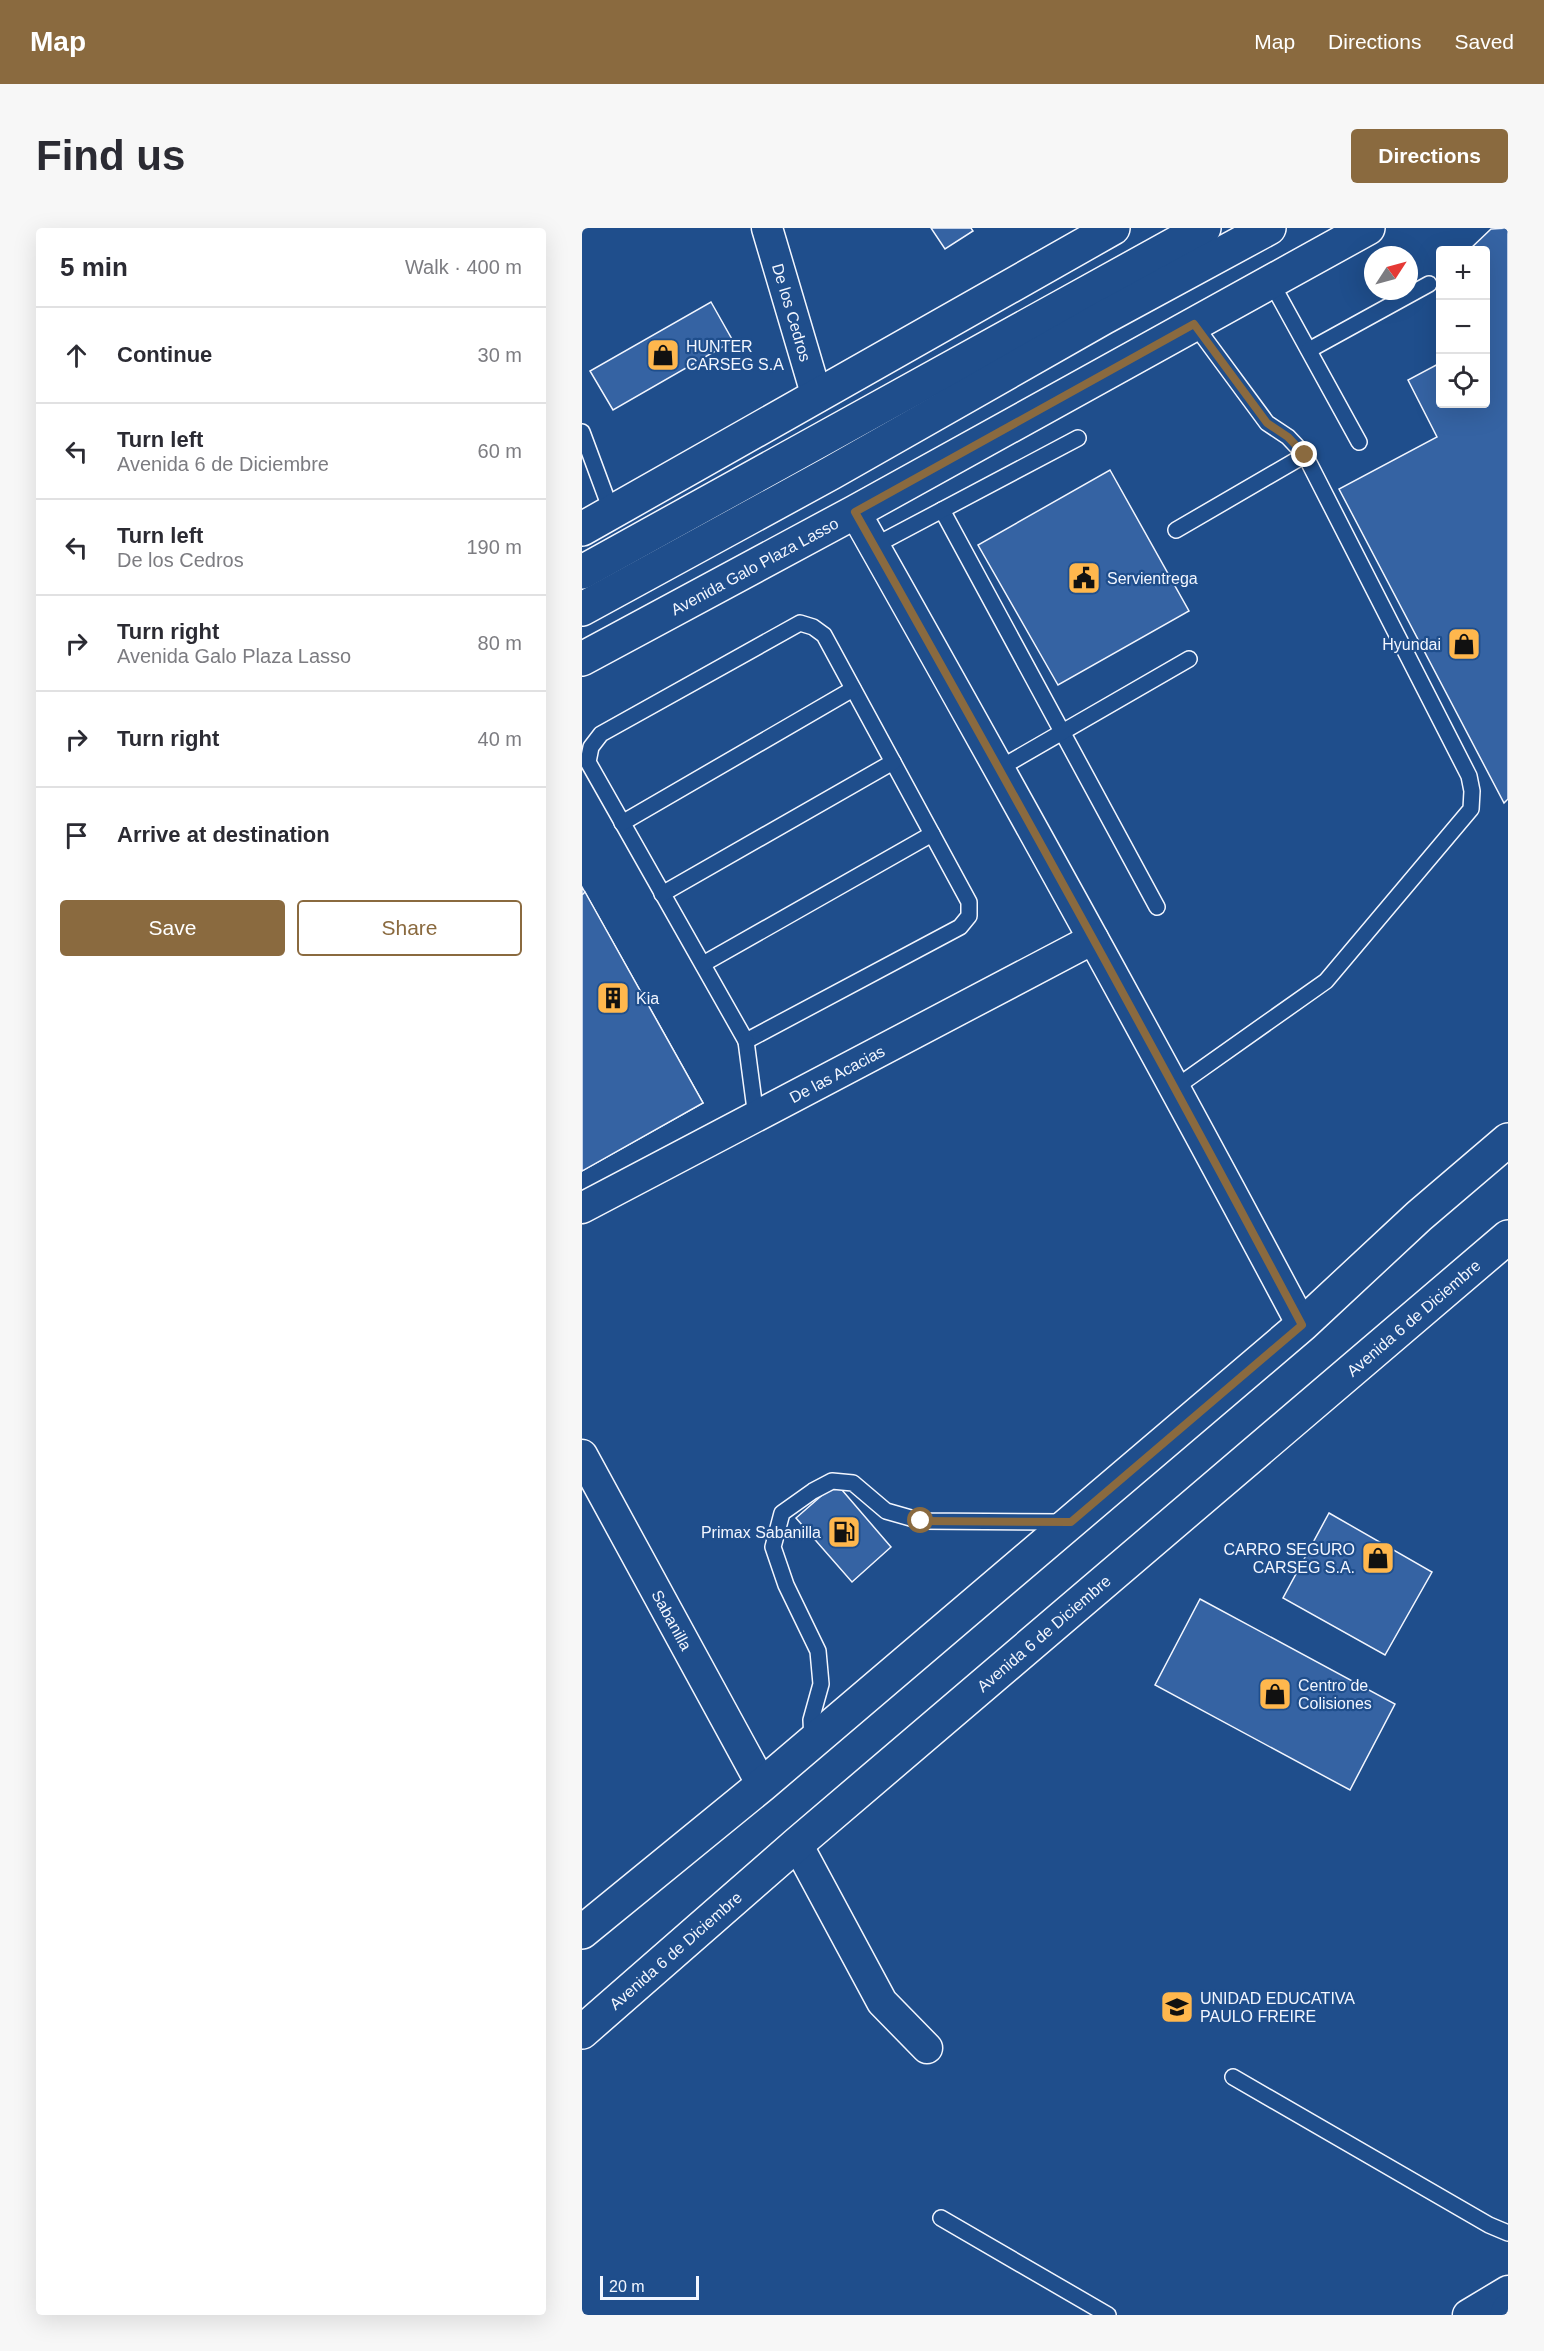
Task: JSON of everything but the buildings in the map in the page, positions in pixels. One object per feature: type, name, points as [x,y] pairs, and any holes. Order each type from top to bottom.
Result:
[{"type":"main road","points":[[582,529],[1113,228]]},
{"type":"main road","points":[[1036,273],[1123,228]]},
{"type":"main road","points":[[582,572],[1204,228]]},
{"type":"main road","points":[[582,609],[831,473],[1103,318],[1269,228]]},
{"type":"main road","name":"Avenida Galo Plaza Lasso","points":[[582,659],[855,512],[1368,228]]},
{"type":"main road","points":[[582,1932],[762,1785],[1302,1325],[1419,1216],[1508,1140]]},
{"type":"main road","name":"Avenida 6 de Diciembre","points":[[582,2032],[797,1844],[1508,1237]]},
{"type":"street","name":"De los Cedros","points":[[767,228],[817,397]]},
{"type":"street","points":[[855,512],[1000,768],[1176,1087],[1302,1325]]},
{"type":"street","name":"De las Acacias","points":[[582,1208],[1093,939]]},
{"type":"street","name":"Sabanilla","points":[[582,1455],[762,1785]]},
{"type":"street","points":[[797,1844],[882,2002],[927,2048]]},
{"type":"street","points":[[1468,2315],[1508,2291]]},
{"type":"lane","points":[[1271,282],[1359,442]]},
{"type":"lane","points":[[1309,350],[1429,284]]},
{"type":"lane","points":[[1176,1087],[1326,981],[1471,809],[1472,791],[1469,776],[1305,455],[1288,437],[1267,423],[1194,324]]},
{"type":"lane","points":[[582,432],[612,513]]},
{"type":"lane","points":[[874,546],[1078,438]]},
{"type":"lane","points":[[1176,530],[1305,455]]},
{"type":"lane","points":[[942,510],[1157,907]]},
{"type":"lane","points":[[746,1041],[960,927],[969,916],[969,902],[824,635],[813,627],[800,623],[601,734],[591,747],[588,762],[746,1041],[756,1117]]},
{"type":"lane","points":[[1000,768],[1189,658]]},
{"type":"lane","points":[[622,823],[853,689]]},
{"type":"lane","points":[[662,894],[893,762]]},
{"type":"lane","points":[[702,964],[932,834]]},
{"type":"lane","points":[[812,1742],[811,1720],[821,1684],[818,1651],[786,1585],[773,1546],[783,1513],[813,1491],[832,1481],[853,1483],[886,1511],[921,1521],[1071,1522]]},
{"type":"lane","points":[[1233,2076],[1489,2225],[1508,2233]]},
{"type":"lane","points":[[941,2218],[1108,2315]]},
{"type":"place","name":"HUNTER CARSEG S.A","points":[[663,355]]},
{"type":"place","name":"Servientrega","points":[[1084,578]]},
{"type":"place","name":"Hyundai","points":[[1464,644]]},
{"type":"place","name":"Kia","points":[[613,998]]},
{"type":"place","name":"Primax Sabanilla","points":[[844,1532]]},
{"type":"place","name":"CARRO SEGURO CARSEG S.A.","points":[[1378,1558]]},
{"type":"place","name":"Centro de Colisiones","points":[[1275,1694]]},
{"type":"place","name":"UNIDAD EDUCATIVA PAULO FREIRE","points":[[1177,2007]]},
{"type":"route","points":[[921,1521],[1071,1522],[1302,1325],[1176,1087],[1000,768],[855,512],[1194,324],[1267,423],[1288,437],[1305,455]]}]
